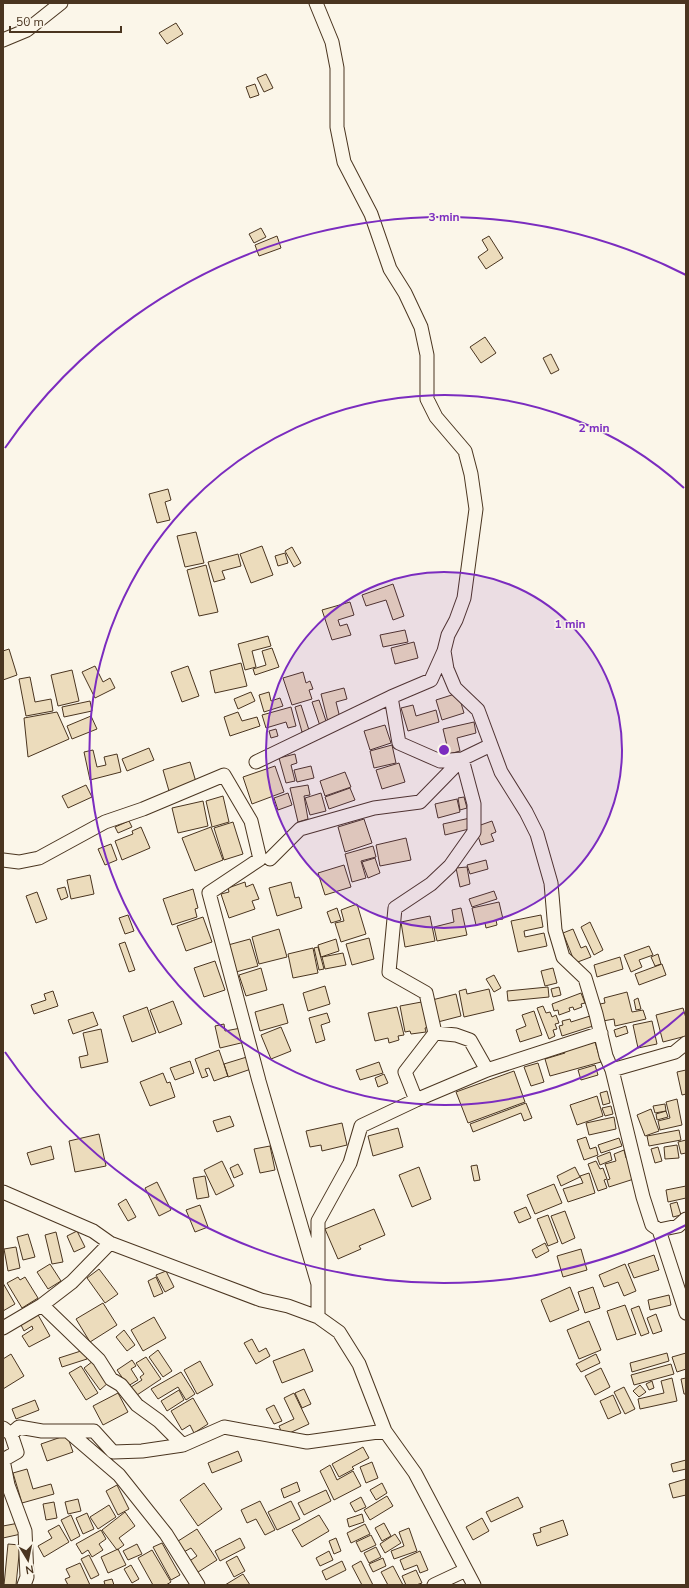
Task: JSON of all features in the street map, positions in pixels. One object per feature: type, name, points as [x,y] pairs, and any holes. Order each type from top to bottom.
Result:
[{"type":"street","points":[[3,40],[27,30],[61,3]]},
{"type":"street","points":[[256,762],[391,697],[431,680],[444,651],[448,635],[464,598],[476,509],[472,474],[465,451],[436,417],[427,399],[427,355],[421,327],[405,293],[390,269],[371,214],[344,162],[337,127],[336,68],[332,42],[316,3]]},
{"type":"street","points":[[444,651],[447,669],[455,688],[478,710],[501,772],[526,812],[537,834],[551,883],[555,930],[563,957],[585,978],[606,1056],[612,1070],[643,1197],[652,1225],[659,1230],[682,1283],[686,1314]]},
{"type":"street","points":[[391,697],[399,743],[440,761],[462,760]]},
{"type":"street","points":[[270,859],[300,829],[374,808],[420,802],[462,760],[492,746]]},
{"type":"street","points":[[416,1100],[405,1072],[434,1033],[426,993],[389,972],[395,908],[431,884],[450,866],[474,832],[474,804],[462,760]]},
{"type":"street","points":[[3,860],[19,862],[39,858],[105,822],[143,810],[224,775],[251,821],[260,859],[209,893],[259,1081],[318,1284]]},
{"type":"street","points":[[434,1033],[456,1035],[470,1040],[487,1070]]},
{"type":"street","points":[[318,1318],[318,1221],[350,1163],[361,1126],[416,1100],[487,1070],[601,1033]]},
{"type":"street","points":[[612,1070],[675,1052],[686,1043]]},
{"type":"street","points":[[3,1192],[93,1231],[110,1243],[261,1300],[288,1306],[318,1318],[339,1332],[359,1364],[385,1431],[415,1473],[474,1585]]},
{"type":"street","points":[[659,1230],[678,1226],[686,1219]]},
{"type":"street","points":[[3,1328],[42,1305],[72,1282],[110,1243]]},
{"type":"street","points":[[42,1305],[99,1360],[111,1379],[121,1385],[137,1406],[159,1421],[183,1445]]},
{"type":"street","points":[[24,1585],[27,1578],[25,1531],[8,1484],[3,1460],[17,1452],[7,1431],[18,1427],[42,1431],[94,1431],[113,1452],[142,1451],[183,1445],[224,1427],[307,1442],[385,1431]]},
{"type":"street","points":[[69,1432],[119,1475],[166,1534],[198,1585]]},
{"type":"street","points":[[434,1585],[466,1570]]},
{"type":"building","points":[[176,23],[183,34],[167,44],[159,33]]},
{"type":"building","points":[[266,74],[273,88],[264,92],[257,78]]},
{"type":"building","points":[[255,84],[259,95],[250,98],[246,87]]},
{"type":"building","points":[[261,228],[266,237],[254,243],[249,234]]},
{"type":"building","points":[[277,236],[281,248],[259,256],[255,245]]},
{"type":"building","points":[[489,236],[503,258],[486,269],[478,257],[488,250],[482,240]]},
{"type":"building","points":[[485,337],[496,353],[481,363],[470,347]]},
{"type":"building","points":[[551,354],[559,370],[551,374],[543,358]]},
{"type":"building","points":[[168,489],[171,500],[165,502],[170,520],[157,523],[149,494]]},
{"type":"building","points":[[196,532],[204,563],[185,567],[177,536]]},
{"type":"building","points":[[262,546],[273,575],[251,583],[240,554]]},
{"type":"building","points":[[292,547],[301,563],[294,567],[285,551]]},
{"type":"building","points":[[285,553],[288,563],[278,566],[275,556]]},
{"type":"building","points":[[238,554],[241,566],[222,571],[225,579],[214,582],[208,562]]},
{"type":"building","points":[[206,565],[218,612],[199,616],[187,570]]},
{"type":"building","points":[[393,584],[404,616],[393,620],[386,600],[366,606],[362,595]]},
{"type":"building","points":[[350,602],[354,615],[338,620],[340,626],[347,624],[351,635],[332,640],[322,610]]},
{"type":"building","points":[[405,630],[408,642],[383,647],[380,635]]},
{"type":"building","points":[[268,636],[271,646],[252,651],[256,667],[245,670],[238,644]]},
{"type":"building","points":[[414,642],[418,658],[395,664],[391,648]]},
{"type":"building","points":[[272,648],[279,667],[255,675],[253,669],[266,665],[262,651]]},
{"type":"building","points":[[9,649],[17,675],[3,680],[3,651]]},
{"type":"building","points":[[241,663],[247,686],[215,693],[210,671]]},
{"type":"building","points":[[95,666],[103,682],[110,678],[115,688],[95,698],[82,672]]},
{"type":"building","points":[[188,666],[199,696],[182,702],[171,672]]},
{"type":"building","points":[[72,670],[79,701],[58,706],[51,675]]},
{"type":"building","points":[[303,672],[306,683],[310,681],[313,689],[309,690],[312,699],[292,705],[283,678]]},
{"type":"building","points":[[30,677],[35,702],[51,699],[53,711],[26,716],[19,679]]},
{"type":"building","points":[[344,688],[347,699],[336,702],[340,718],[328,722],[321,694]]},
{"type":"building","points":[[251,692],[255,701],[238,709],[234,699]]},
{"type":"building","points":[[269,692],[271,701],[280,698],[283,706],[264,712],[259,695]]},
{"type":"building","points":[[458,693],[464,713],[442,720],[436,700]]},
{"type":"building","points":[[319,700],[327,724],[320,726],[312,702]]},
{"type":"building","points":[[90,701],[92,711],[64,717],[62,707]]},
{"type":"building","points":[[301,705],[309,730],[302,732],[295,707]]},
{"type":"building","points":[[413,705],[416,716],[436,710],[439,722],[408,731],[401,708]]},
{"type":"building","points":[[291,707],[296,726],[288,728],[286,722],[266,728],[262,715]]},
{"type":"building","points":[[57,712],[69,739],[28,757],[24,718]]},
{"type":"building","points":[[238,712],[242,721],[257,717],[260,726],[230,736],[224,717]]},
{"type":"building","points":[[91,716],[97,729],[72,739],[67,726]]},
{"type":"building","points":[[474,722],[476,733],[457,738],[460,751],[449,754],[443,729]]},
{"type":"building","points":[[385,725],[391,743],[370,750],[364,731]]},
{"type":"building","points":[[276,729],[278,736],[271,738],[269,731]]},
{"type":"building","points":[[392,745],[396,763],[374,768],[370,751]]},
{"type":"building","points":[[149,748],[154,760],[127,771],[122,759]]},
{"type":"building","points":[[93,750],[97,767],[106,765],[104,757],[117,754],[121,772],[90,780],[84,752]]},
{"type":"building","points":[[295,754],[297,763],[291,765],[295,781],[286,783],[279,758]]},
{"type":"building","points":[[190,762],[196,782],[169,791],[163,770]]},
{"type":"building","points":[[399,763],[405,782],[382,789],[376,770]]},
{"type":"building","points":[[275,766],[284,792],[252,804],[243,777]]},
{"type":"building","points":[[311,766],[314,778],[297,782],[294,770]]},
{"type":"building","points":[[345,772],[351,787],[325,796],[320,781]]},
{"type":"building","points":[[86,785],[92,797],[68,808],[62,796]]},
{"type":"building","points":[[308,785],[310,795],[304,796],[308,819],[298,822],[290,788]]},
{"type":"building","points":[[350,788],[355,800],[329,809],[325,797]]},
{"type":"building","points":[[288,793],[292,805],[278,810],[274,798]]},
{"type":"building","points":[[321,793],[326,811],[310,815],[305,798]]},
{"type":"building","points":[[223,796],[229,822],[212,827],[206,801]]},
{"type":"building","points":[[464,797],[467,808],[460,810],[458,798]]},
{"type":"building","points":[[457,799],[460,812],[438,818],[435,804]]},
{"type":"building","points":[[203,801],[208,826],[178,833],[172,808]]},
{"type":"building","points":[[470,818],[473,828],[445,835],[443,824]]},
{"type":"building","points":[[364,819],[372,843],[345,852],[338,827]]},
{"type":"building","points":[[129,821],[132,827],[118,833],[115,827]]},
{"type":"building","points":[[492,821],[496,832],[491,834],[494,841],[481,845],[475,827]]},
{"type":"building","points":[[233,822],[243,854],[224,860],[214,828]]},
{"type":"building","points":[[141,827],[150,848],[122,860],[115,841],[133,834],[132,831]]},
{"type":"building","points":[[211,827],[223,860],[195,871],[182,838]]},
{"type":"building","points":[[406,838],[411,860],[380,866],[376,845]]},
{"type":"building","points":[[111,844],[117,860],[105,865],[98,849]]},
{"type":"building","points":[[373,846],[376,857],[361,861],[366,878],[352,882],[345,854]]},
{"type":"building","points":[[375,858],[380,873],[368,878],[362,862]]},
{"type":"building","points":[[486,860],[488,869],[470,874],[467,865]]},
{"type":"building","points":[[344,865],[351,887],[325,895],[318,873]]},
{"type":"building","points":[[467,867],[470,884],[460,887],[456,868]]},
{"type":"building","points":[[90,875],[94,894],[71,899],[67,880]]},
{"type":"building","points":[[245,882],[246,887],[253,884],[259,899],[252,901],[255,909],[229,918],[221,894],[229,892],[228,888]]},
{"type":"building","points":[[291,882],[295,898],[299,897],[302,908],[277,916],[269,888]]},
{"type":"building","points":[[65,887],[68,897],[61,900],[57,889]]},
{"type":"building","points":[[193,889],[198,908],[195,909],[197,917],[172,925],[163,899]]},
{"type":"building","points":[[494,891],[497,899],[472,907],[469,899]]},
{"type":"building","points":[[37,892],[47,919],[36,923],[26,896]]},
{"type":"building","points":[[499,902],[503,919],[496,920],[497,925],[486,928],[485,923],[476,925],[472,908]]},
{"type":"building","points":[[357,904],[366,934],[341,942],[335,923],[344,921],[341,910]]},
{"type":"building","points":[[337,908],[341,920],[331,923],[327,912]]},
{"type":"building","points":[[461,908],[467,935],[437,941],[434,927],[454,922],[452,910]]},
{"type":"building","points":[[128,915],[134,931],[125,934],[119,918]]},
{"type":"building","points":[[541,915],[543,927],[524,931],[525,937],[544,933],[547,946],[518,952],[511,921]]},
{"type":"building","points":[[430,916],[435,941],[405,947],[401,922]]},
{"type":"building","points":[[203,917],[212,942],[186,951],[177,926]]},
{"type":"building","points":[[590,922],[603,950],[594,955],[581,927]]},
{"type":"building","points":[[279,929],[287,957],[259,964],[252,937]]},
{"type":"building","points":[[573,929],[581,948],[586,946],[591,957],[575,963],[563,933]]},
{"type":"building","points":[[369,938],[374,959],[352,965],[346,944]]},
{"type":"building","points":[[250,939],[258,966],[236,972],[228,945]]},
{"type":"building","points":[[336,939],[339,951],[321,957],[318,945]]},
{"type":"building","points":[[125,942],[135,970],[129,972],[119,944]]},
{"type":"building","points":[[649,946],[653,955],[639,960],[642,967],[631,972],[624,955]]},
{"type":"building","points":[[318,947],[324,969],[319,970],[314,948]]},
{"type":"building","points":[[313,948],[318,973],[293,978],[288,954]]},
{"type":"building","points":[[343,953],[346,965],[325,969],[322,957]]},
{"type":"building","points":[[658,954],[661,964],[655,966],[651,957]]},
{"type":"building","points":[[620,957],[623,969],[597,977],[594,965]]},
{"type":"building","points":[[215,961],[225,990],[204,997],[194,968]]},
{"type":"building","points":[[662,964],[666,975],[639,985],[635,974]]},
{"type":"building","points":[[261,968],[267,990],[246,996],[239,975]]},
{"type":"building","points":[[553,968],[557,983],[545,986],[541,971]]},
{"type":"building","points":[[494,975],[501,988],[494,992],[486,979]]},
{"type":"building","points":[[325,986],[330,1004],[308,1011],[303,993]]},
{"type":"building","points":[[548,987],[549,997],[508,1001],[507,991]]},
{"type":"building","points":[[559,987],[561,995],[553,997],[551,989]]},
{"type":"building","points":[[466,989],[467,994],[489,989],[494,1010],[464,1017],[459,991]]},
{"type":"building","points":[[53,991],[58,1006],[34,1014],[31,1005],[46,1000],[44,994]]},
{"type":"building","points":[[627,992],[632,1012],[643,1010],[646,1019],[615,1026],[614,1019],[603,1021],[600,1004],[605,1003],[604,998]]},
{"type":"building","points":[[581,993],[585,1003],[581,1004],[582,1007],[574,1010],[573,1007],[569,1008],[570,1011],[559,1015],[558,1010],[554,1011],[552,1004]]},
{"type":"building","points":[[456,994],[461,1016],[434,1023],[428,1001]]},
{"type":"building","points":[[638,998],[641,1009],[636,1010],[634,1000]]},
{"type":"building","points":[[173,1001],[182,1024],[159,1033],[150,1010]]},
{"type":"building","points":[[427,1001],[432,1026],[425,1028],[426,1032],[411,1034],[410,1031],[405,1032],[400,1006]]},
{"type":"building","points":[[283,1004],[288,1023],[260,1031],[255,1012]]},
{"type":"building","points":[[543,1006],[546,1013],[550,1012],[552,1017],[556,1015],[559,1023],[555,1024],[557,1029],[553,1030],[555,1036],[549,1039],[537,1008]]},
{"type":"building","points":[[147,1007],[156,1033],[132,1042],[123,1016]]},
{"type":"building","points":[[397,1007],[404,1035],[398,1036],[399,1040],[389,1043],[388,1038],[375,1041],[368,1013]]},
{"type":"building","points":[[683,1008],[686,1018],[686,1036],[663,1042],[656,1015]]},
{"type":"building","points":[[534,1011],[542,1035],[520,1042],[516,1030],[526,1026],[522,1015]]},
{"type":"building","points":[[93,1012],[98,1025],[73,1034],[68,1020]]},
{"type":"building","points":[[327,1013],[330,1022],[321,1025],[325,1040],[316,1043],[309,1018]]},
{"type":"building","points":[[590,1016],[593,1026],[562,1036],[559,1026],[563,1025],[562,1021],[570,1019],[571,1022]]},
{"type":"building","points":[[652,1021],[657,1044],[638,1048],[633,1025]]},
{"type":"building","points":[[224,1024],[225,1031],[241,1028],[245,1042],[220,1048],[215,1026]]},
{"type":"building","points":[[626,1026],[628,1033],[616,1037],[614,1030]]},
{"type":"building","points":[[281,1027],[291,1051],[271,1059],[261,1035]]},
{"type":"building","points":[[101,1029],[108,1062],[81,1068],[79,1057],[88,1055],[83,1033]]},
{"type":"building","points":[[595,1042],[601,1062],[550,1076],[545,1059],[565,1053],[564,1051]]},
{"type":"building","points":[[219,1050],[228,1076],[214,1081],[209,1068],[205,1069],[208,1076],[202,1078],[195,1059]]},
{"type":"building","points":[[250,1056],[254,1068],[228,1077],[224,1064]]},
{"type":"building","points":[[190,1061],[194,1073],[175,1080],[170,1068]]},
{"type":"building","points":[[379,1062],[383,1073],[360,1080],[356,1070]]},
{"type":"building","points":[[538,1063],[544,1082],[531,1086],[524,1067]]},
{"type":"building","points":[[595,1065],[598,1075],[581,1080],[578,1070]]},
{"type":"building","points":[[686,1070],[686,1094],[682,1095],[677,1072]]},
{"type":"building","points":[[514,1071],[525,1102],[468,1123],[456,1092]]},
{"type":"building","points":[[163,1073],[167,1083],[170,1082],[175,1097],[150,1106],[140,1082]]},
{"type":"building","points":[[384,1074],[388,1083],[378,1087],[375,1078]]},
{"type":"building","points":[[607,1091],[610,1103],[603,1105],[600,1093]]},
{"type":"building","points":[[597,1096],[603,1116],[577,1125],[570,1105]]},
{"type":"building","points":[[677,1099],[682,1125],[660,1130],[658,1121],[670,1118],[666,1102]]},
{"type":"building","points":[[526,1103],[532,1118],[524,1121],[521,1113],[473,1132],[470,1124]]},
{"type":"building","points":[[665,1104],[666,1111],[655,1113],[653,1106]]},
{"type":"building","points":[[611,1106],[613,1114],[605,1116],[602,1108]]},
{"type":"building","points":[[651,1109],[659,1131],[645,1136],[637,1115]]},
{"type":"building","points":[[666,1111],[668,1117],[657,1120],[656,1114]]},
{"type":"building","points":[[230,1116],[234,1126],[217,1132],[213,1121]]},
{"type":"building","points":[[614,1117],[616,1129],[589,1135],[586,1123]]},
{"type":"building","points":[[342,1123],[347,1145],[322,1151],[321,1145],[310,1147],[306,1131]]},
{"type":"building","points":[[398,1128],[403,1147],[373,1156],[368,1136]]},
{"type":"building","points":[[679,1130],[681,1140],[649,1146],[647,1136]]},
{"type":"building","points":[[99,1134],[106,1166],[75,1172],[69,1141]]},
{"type":"building","points":[[586,1137],[590,1149],[596,1147],[598,1155],[584,1160],[577,1140]]},
{"type":"building","points":[[619,1138],[622,1146],[601,1153],[598,1145]]},
{"type":"building","points":[[686,1140],[686,1153],[681,1154],[678,1142]]},
{"type":"building","points":[[677,1145],[679,1158],[665,1159],[664,1147]]},
{"type":"building","points":[[51,1146],[54,1159],[31,1165],[27,1153]]},
{"type":"building","points":[[270,1146],[275,1170],[260,1173],[254,1149]]},
{"type":"building","points":[[658,1147],[662,1161],[655,1163],[651,1149]]},
{"type":"building","points":[[624,1150],[626,1158],[630,1156],[637,1178],[609,1187],[607,1180],[610,1179],[605,1164],[616,1161],[614,1154]]},
{"type":"building","points":[[610,1152],[612,1160],[600,1165],[597,1157]]},
{"type":"building","points":[[222,1161],[234,1186],[216,1195],[204,1170]]},
{"type":"building","points":[[596,1161],[600,1169],[603,1168],[607,1179],[604,1180],[607,1188],[598,1191],[588,1164]]},
{"type":"building","points":[[238,1164],[243,1174],[234,1178],[230,1168]]},
{"type":"building","points":[[477,1165],[480,1180],[474,1181],[471,1166]]},
{"type":"building","points":[[419,1167],[431,1199],[412,1207],[399,1175]]},
{"type":"building","points":[[575,1167],[580,1177],[561,1186],[557,1176]]},
{"type":"building","points":[[589,1173],[595,1193],[568,1202],[563,1189],[583,1183],[580,1176]]},
{"type":"building","points":[[205,1176],[209,1197],[197,1199],[193,1178]]},
{"type":"building","points":[[157,1182],[171,1210],[159,1216],[145,1188]]},
{"type":"building","points":[[554,1184],[562,1203],[535,1214],[527,1195]]},
{"type":"building","points":[[686,1186],[686,1198],[668,1202],[666,1190]]},
{"type":"building","points":[[126,1199],[136,1217],[128,1221],[118,1204]]},
{"type":"building","points":[[677,1202],[681,1215],[673,1217],[670,1204]]},
{"type":"building","points":[[200,1205],[208,1227],[195,1232],[186,1210]]},
{"type":"building","points":[[526,1207],[531,1218],[519,1223],[514,1212]]},
{"type":"building","points":[[374,1209],[385,1235],[359,1246],[361,1249],[338,1259],[325,1229]]},
{"type":"building","points":[[565,1211],[575,1238],[562,1244],[551,1216]]},
{"type":"building","points":[[548,1215],[558,1242],[548,1246],[537,1219]]},
{"type":"building","points":[[77,1231],[85,1247],[74,1252],[67,1236]]},
{"type":"building","points":[[56,1232],[63,1262],[52,1264],[45,1235]]},
{"type":"building","points":[[28,1234],[35,1257],[23,1260],[17,1237]]},
{"type":"building","points":[[545,1243],[549,1251],[536,1258],[532,1250]]},
{"type":"building","points":[[16,1247],[20,1268],[8,1271],[4,1249]]},
{"type":"building","points":[[581,1249],[587,1270],[563,1277],[557,1256]]},
{"type":"building","points":[[654,1255],[659,1270],[634,1278],[628,1264]]},
{"type":"building","points":[[50,1264],[61,1281],[48,1289],[37,1272]]},
{"type":"building","points":[[625,1264],[636,1291],[624,1296],[618,1282],[604,1287],[599,1275]]},
{"type":"building","points":[[99,1269],[118,1294],[105,1303],[87,1278]]},
{"type":"building","points":[[166,1271],[174,1287],[165,1292],[156,1275]]},
{"type":"building","points":[[18,1277],[20,1280],[25,1277],[38,1298],[22,1308],[7,1283]]},
{"type":"building","points":[[156,1277],[163,1293],[154,1297],[148,1281]]},
{"type":"building","points":[[3,1283],[15,1304],[3,1311]]},
{"type":"building","points":[[570,1287],[579,1310],[550,1322],[541,1300]]},
{"type":"building","points":[[593,1287],[600,1308],[585,1313],[578,1292]]},
{"type":"building","points":[[669,1295],[671,1305],[650,1310],[648,1300]]},
{"type":"building","points":[[103,1303],[117,1325],[90,1342],[76,1319]]},
{"type":"building","points":[[625,1305],[636,1334],[617,1340],[607,1311]]},
{"type":"building","points":[[639,1306],[649,1333],[641,1336],[631,1309]]},
{"type":"building","points":[[37,1313],[50,1336],[29,1347],[22,1336],[33,1329],[32,1326],[24,1331],[20,1323]]},
{"type":"building","points":[[656,1314],[662,1331],[653,1334],[647,1318]]},
{"type":"building","points":[[154,1317],[166,1338],[143,1351],[131,1330]]},
{"type":"building","points":[[589,1321],[601,1350],[579,1359],[567,1330]]},
{"type":"building","points":[[124,1330],[135,1345],[127,1351],[116,1337]]},
{"type":"building","points":[[252,1339],[259,1352],[266,1348],[270,1356],[256,1364],[244,1343]]},
{"type":"building","points":[[304,1349],[313,1371],[282,1383],[273,1361]]},
{"type":"building","points":[[84,1350],[87,1359],[62,1367],[59,1358]]},
{"type":"building","points":[[158,1350],[172,1371],[163,1377],[149,1357]]},
{"type":"building","points":[[667,1353],[669,1361],[632,1372],[630,1363]]},
{"type":"building","points":[[686,1353],[686,1369],[677,1372],[672,1357]]},
{"type":"building","points":[[11,1354],[24,1376],[3,1389],[3,1359]]},
{"type":"building","points":[[596,1354],[600,1363],[581,1372],[576,1364]]},
{"type":"building","points":[[146,1357],[161,1379],[137,1395],[131,1387],[142,1380],[140,1377],[144,1374],[136,1363]]},
{"type":"building","points":[[132,1360],[136,1366],[131,1369],[138,1380],[128,1386],[117,1370]]},
{"type":"building","points":[[93,1361],[109,1382],[100,1390],[84,1368]]},
{"type":"building","points":[[200,1361],[213,1385],[197,1394],[184,1370]]},
{"type":"building","points":[[671,1364],[674,1374],[634,1385],[631,1375]]},
{"type":"building","points":[[81,1366],[98,1393],[86,1400],[69,1373]]},
{"type":"building","points":[[601,1368],[610,1387],[595,1395],[585,1376]]},
{"type":"building","points":[[181,1372],[195,1394],[186,1400],[178,1387],[158,1399],[151,1389]]},
{"type":"building","points":[[672,1378],[677,1401],[640,1409],[638,1399],[664,1393],[661,1381]]},
{"type":"building","points":[[686,1378],[686,1394],[684,1394],[681,1379]]},
{"type":"building","points":[[652,1381],[654,1388],[649,1390],[646,1384]]},
{"type":"building","points":[[640,1385],[646,1392],[639,1397],[633,1391]]},
{"type":"building","points":[[624,1387],[635,1409],[625,1414],[614,1392]]},
{"type":"building","points":[[304,1389],[311,1404],[302,1408],[295,1393]]},
{"type":"building","points":[[179,1390],[184,1400],[167,1411],[161,1401]]},
{"type":"building","points":[[118,1393],[128,1412],[103,1425],[93,1406]]},
{"type":"building","points":[[294,1393],[309,1424],[283,1436],[279,1426],[294,1419],[284,1398]]},
{"type":"building","points":[[613,1395],[621,1413],[608,1419],[600,1401]]},
{"type":"building","points":[[193,1398],[208,1424],[194,1433],[190,1425],[182,1430],[171,1411]]},
{"type":"building","points":[[35,1400],[39,1410],[16,1419],[12,1409]]},
{"type":"building","points":[[274,1405],[282,1421],[274,1424],[266,1409]]},
{"type":"building","points":[[67,1435],[73,1452],[47,1461],[41,1444]]},
{"type":"building","points":[[363,1447],[369,1458],[352,1467],[354,1469],[339,1477],[332,1464]]},
{"type":"building","points":[[238,1451],[242,1461],[212,1473],[208,1463]]},
{"type":"building","points":[[686,1460],[686,1469],[673,1472],[671,1464]]},
{"type":"building","points":[[372,1462],[378,1478],[366,1483],[360,1467]]},
{"type":"building","points":[[330,1465],[337,1480],[353,1471],[361,1486],[334,1500],[320,1471]]},
{"type":"building","points":[[27,1469],[33,1489],[51,1484],[54,1494],[22,1503],[13,1473]]},
{"type":"building","points":[[686,1479],[686,1495],[673,1498],[669,1484]]},
{"type":"building","points":[[297,1482],[300,1491],[284,1498],[281,1489]]},
{"type":"building","points":[[204,1483],[222,1509],[198,1526],[180,1500]]},
{"type":"building","points":[[382,1483],[387,1493],[376,1500],[370,1490]]},
{"type":"building","points":[[117,1485],[129,1509],[118,1515],[106,1491]]},
{"type":"building","points":[[326,1490],[331,1501],[304,1515],[298,1503]]},
{"type":"building","points":[[387,1496],[393,1506],[370,1520],[364,1510]]},
{"type":"building","points":[[361,1497],[366,1507],[355,1512],[350,1503]]},
{"type":"building","points":[[518,1497],[523,1507],[491,1522],[486,1512]]},
{"type":"building","points":[[78,1499],[81,1511],[68,1514],[65,1502]]},
{"type":"building","points":[[260,1501],[275,1530],[265,1535],[256,1519],[247,1523],[241,1510]]},
{"type":"building","points":[[291,1501],[300,1519],[277,1530],[268,1512]]},
{"type":"building","points":[[54,1502],[57,1518],[46,1520],[43,1504]]},
{"type":"building","points":[[109,1505],[116,1517],[98,1529],[90,1517]]},
{"type":"building","points":[[125,1512],[135,1526],[119,1538],[124,1545],[117,1550],[102,1530]]},
{"type":"building","points":[[87,1513],[94,1529],[83,1534],[76,1518]]},
{"type":"building","points":[[362,1514],[364,1522],[349,1527],[347,1519]]},
{"type":"building","points":[[71,1515],[80,1536],[71,1541],[61,1520]]},
{"type":"building","points":[[319,1515],[329,1531],[302,1547],[292,1530]]},
{"type":"building","points":[[482,1518],[489,1531],[473,1540],[466,1527]]},
{"type":"building","points":[[563,1520],[568,1535],[537,1546],[533,1534],[541,1532],[540,1528]]},
{"type":"building","points":[[19,1523],[21,1534],[3,1538],[3,1526]]},
{"type":"building","points":[[384,1523],[391,1536],[382,1541],[375,1528]]},
{"type":"building","points":[[365,1524],[370,1534],[351,1543],[347,1533]]},
{"type":"building","points":[[59,1525],[69,1542],[44,1557],[38,1546],[52,1538],[48,1531]]},
{"type":"building","points":[[409,1528],[417,1551],[394,1559],[391,1551],[404,1546],[399,1532]]},
{"type":"building","points":[[197,1529],[217,1560],[195,1574],[188,1562],[197,1556],[191,1548],[182,1553],[175,1543]]},
{"type":"building","points":[[101,1530],[106,1539],[99,1544],[103,1550],[92,1557],[88,1550],[82,1554],[76,1544]]},
{"type":"building","points":[[395,1534],[401,1543],[385,1553],[380,1544]]},
{"type":"building","points":[[371,1535],[376,1545],[361,1552],[356,1542]]},
{"type":"building","points":[[240,1538],[245,1548],[220,1561],[215,1551]]},
{"type":"building","points":[[336,1538],[341,1551],[334,1554],[329,1541]]},
{"type":"building","points":[[162,1543],[180,1575],[171,1580],[153,1547]]},
{"type":"building","points":[[8,1544],[20,1545],[16,1585],[4,1585]]},
{"type":"building","points":[[137,1544],[142,1554],[128,1560],[123,1551]]},
{"type":"building","points":[[376,1547],[381,1557],[369,1563],[364,1553]]},
{"type":"building","points":[[118,1549],[126,1565],[108,1573],[101,1557]]},
{"type":"building","points":[[152,1550],[171,1582],[166,1585],[153,1585],[138,1558]]},
{"type":"building","points":[[329,1551],[333,1560],[320,1566],[316,1558]]},
{"type":"building","points":[[420,1551],[428,1570],[420,1573],[417,1565],[404,1570],[400,1560]]},
{"type":"building","points":[[89,1555],[99,1575],[91,1579],[81,1559]]},
{"type":"building","points":[[237,1556],[245,1571],[234,1577],[226,1562]]},
{"type":"building","points":[[383,1558],[386,1566],[373,1572],[369,1564]]},
{"type":"building","points":[[342,1561],[346,1570],[326,1580],[322,1571]]},
{"type":"building","points":[[361,1561],[373,1585],[362,1585],[352,1566]]},
{"type":"building","points":[[80,1563],[90,1585],[68,1585],[65,1579],[70,1577],[66,1569]]},
{"type":"building","points":[[131,1565],[139,1579],[132,1583],[124,1569]]},
{"type":"building","points":[[393,1566],[403,1585],[388,1585],[381,1572]]},
{"type":"building","points":[[416,1570],[422,1583],[416,1585],[406,1585],[402,1576]]},
{"type":"building","points":[[243,1574],[250,1585],[225,1585]]},
{"type":"building","points":[[112,1579],[114,1585],[105,1585],[104,1581]]}]
